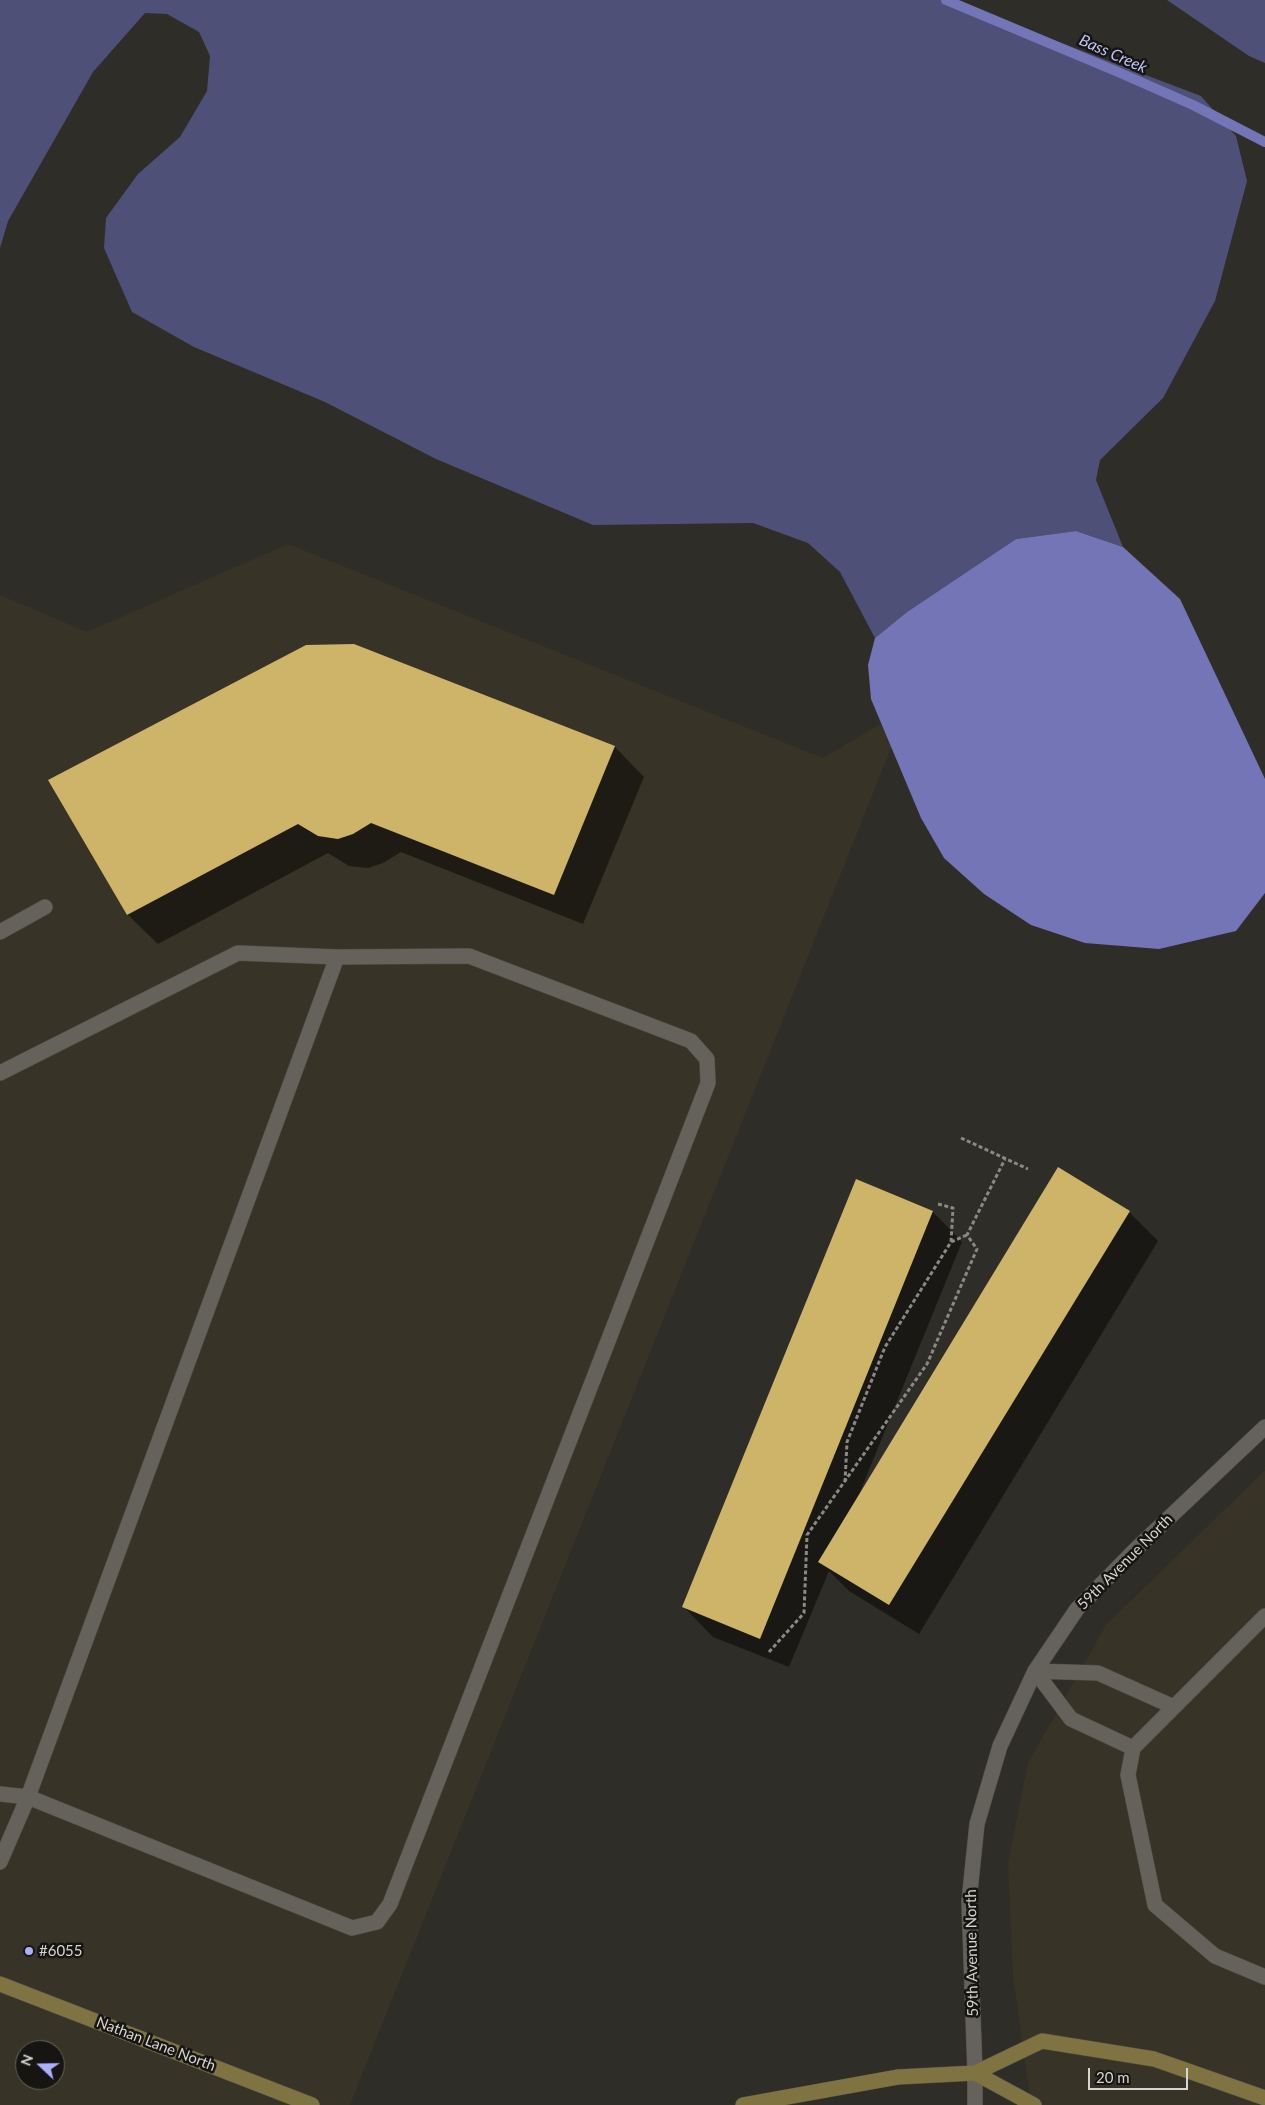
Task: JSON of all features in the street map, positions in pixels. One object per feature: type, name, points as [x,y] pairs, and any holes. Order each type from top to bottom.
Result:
[{"type":"street","points":[[0,932],[46,907]]},
{"type":"street","points":[[0,1073],[238,953],[338,958],[469,956],[691,1042],[707,1059],[708,1083],[390,1904],[377,1922],[352,1928],[28,1797],[0,1794]]},
{"type":"street","points":[[0,1862],[28,1797],[338,958]]},
{"type":"street","name":"59th Avenue North","points":[[975,2105],[968,1901],[977,1824],[1000,1746],[1035,1672],[1077,1608],[1136,1549],[1265,1427]]},
{"type":"street","points":[[1265,1616],[1133,1748],[1128,1775],[1155,1905],[1216,1956],[1265,1977]]},
{"type":"street","points":[[1035,1672],[1098,1674],[1174,1707]]},
{"type":"street","points":[[1035,1672],[1071,1720],[1133,1748]]},
{"type":"street","name":"Nathan Lane North","points":[[0,1984],[312,2105]]},
{"type":"street","points":[[743,2105],[898,2077],[975,2073],[1042,2041],[1154,2059],[1265,2098]]},
{"type":"street","points":[[975,2073],[1034,2105]]},
{"type":"path","points":[[961,1138],[1028,1169]]},
{"type":"path","points":[[951,1242],[967,1235],[1006,1158]]},
{"type":"path","points":[[845,1483],[847,1442],[885,1347],[951,1242],[953,1208],[938,1204]]},
{"type":"path","points":[[769,1652],[804,1613],[807,1534],[845,1483],[927,1364],[977,1249],[967,1235]]},
{"type":"shaded area","points":[[0,0],[948,0],[1201,96],[1236,136],[1247,181],[1215,301],[1163,398],[1100,460],[1096,480],[1123,547],[1076,531],[1016,539],[907,612],[875,638],[840,572],[808,543],[753,523],[593,525],[436,459],[325,402],[194,347],[132,312],[104,248],[106,218],[138,174],[180,137],[207,91],[210,56],[199,32],[167,14],[145,13],[93,72],[8,221],[0,248]]},
{"type":"shaded area","points":[[1167,0],[1265,0],[1265,63],[1249,56]]},
{"type":"shaded area","points":[[1076,531],[1123,547],[1180,599],[1265,779],[1265,893],[1236,931],[1159,949],[1085,943],[1031,925],[984,894],[944,858],[921,818],[871,699],[868,665],[875,638],[907,612],[1016,539]]},
{"type":"shaded area","points":[[288,544],[823,758],[907,708],[350,2105],[0,2105],[0,595],[87,632]]},
{"type":"shaded area","points":[[1265,1470],[1265,2105],[1031,2105],[1013,1976],[1008,1863],[1028,1763],[1106,1625]]},
{"type":"building","points":[[354,644],[615,746],[554,895],[371,823],[353,834],[338,839],[318,836],[298,824],[127,915],[48,780],[306,645]]},
{"type":"building","points":[[1058,1167],[1130,1211],[889,1605],[818,1562]]},
{"type":"building","points":[[856,1179],[933,1211],[760,1639],[682,1607]]},
{"type":"waterway","name":"Bass Creek","points":[[946,0],[1193,105],[1265,142]]},
{"type":"place","name":"#6055","points":[[29,1951]]}]
